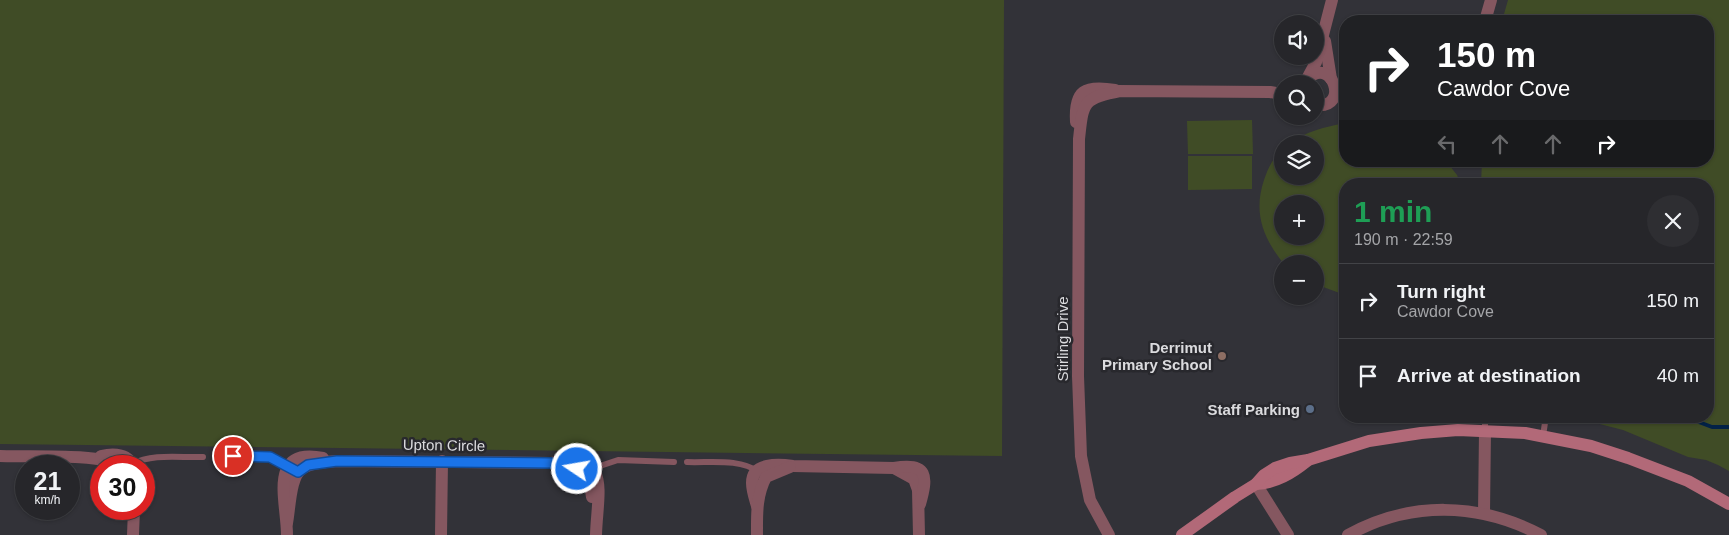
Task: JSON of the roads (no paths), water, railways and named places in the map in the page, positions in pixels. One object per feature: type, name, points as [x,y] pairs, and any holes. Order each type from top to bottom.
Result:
[{"type":"street","points":[[1331,100],[1337,82],[1324,36],[1332,0]]},
{"type":"street","points":[[1487,15],[1491,0]]},
{"type":"street","points":[[1313,75],[1323,74],[1337,82]]},
{"type":"street","name":"Stirling Drive","points":[[1110,534],[1090,500],[1081,456],[1078,376],[1079,139],[1082,115],[1086,104],[1096,97],[1120,91],[1274,92]]},
{"type":"street","points":[[1324,104],[1339,99]]},
{"type":"street","points":[[1484,513],[1485,431]]},
{"type":"street","points":[[1182,535],[1256,484],[1264,475],[1275,468],[1290,462],[1308,460],[1342,448],[1390,437],[1421,433],[1485,431],[1525,433],[1590,446],[1688,481],[1729,504]]},
{"type":"street","points":[[0,456],[90,458]]},
{"type":"street","name":"Upton Circle","points":[[293,469],[337,461],[551,463],[588,470]]},
{"type":"street","points":[[442,462],[442,535]]},
{"type":"street","points":[[757,535],[757,506],[752,484],[753,474],[761,474],[772,464],[894,468],[918,475],[920,504],[919,535]]},
{"type":"street","points":[[287,529],[294,480],[293,469]]},
{"type":"street","points":[[588,470],[596,516],[596,535]]},
{"type":"street","points":[[1256,484],[1288,535]]},
{"type":"street","points":[[1348,535],[1372,523],[1403,515],[1452,510],[1484,513],[1510,521],[1541,535]]},
{"type":"street","points":[[133,535],[134,520]]},
{"type":"lane","points":[[1485,423],[1485,431]]},
{"type":"lane","points":[[1543,436],[1545,423]]},
{"type":"lane","points":[[219,456],[270,457],[293,469]]},
{"type":"lane","points":[[155,458],[203,457]]},
{"type":"lane","points":[[588,470],[618,460],[674,462]]},
{"type":"lane","points":[[687,462],[747,465],[761,474]]},
{"type":"waterway","points":[[1701,423],[1712,427],[1729,427]]},
{"type":"place","name":"Derrimut Primary School","points":[[1222,356]]},
{"type":"place","name":"Staff Parking","points":[[1310,409]]}]
